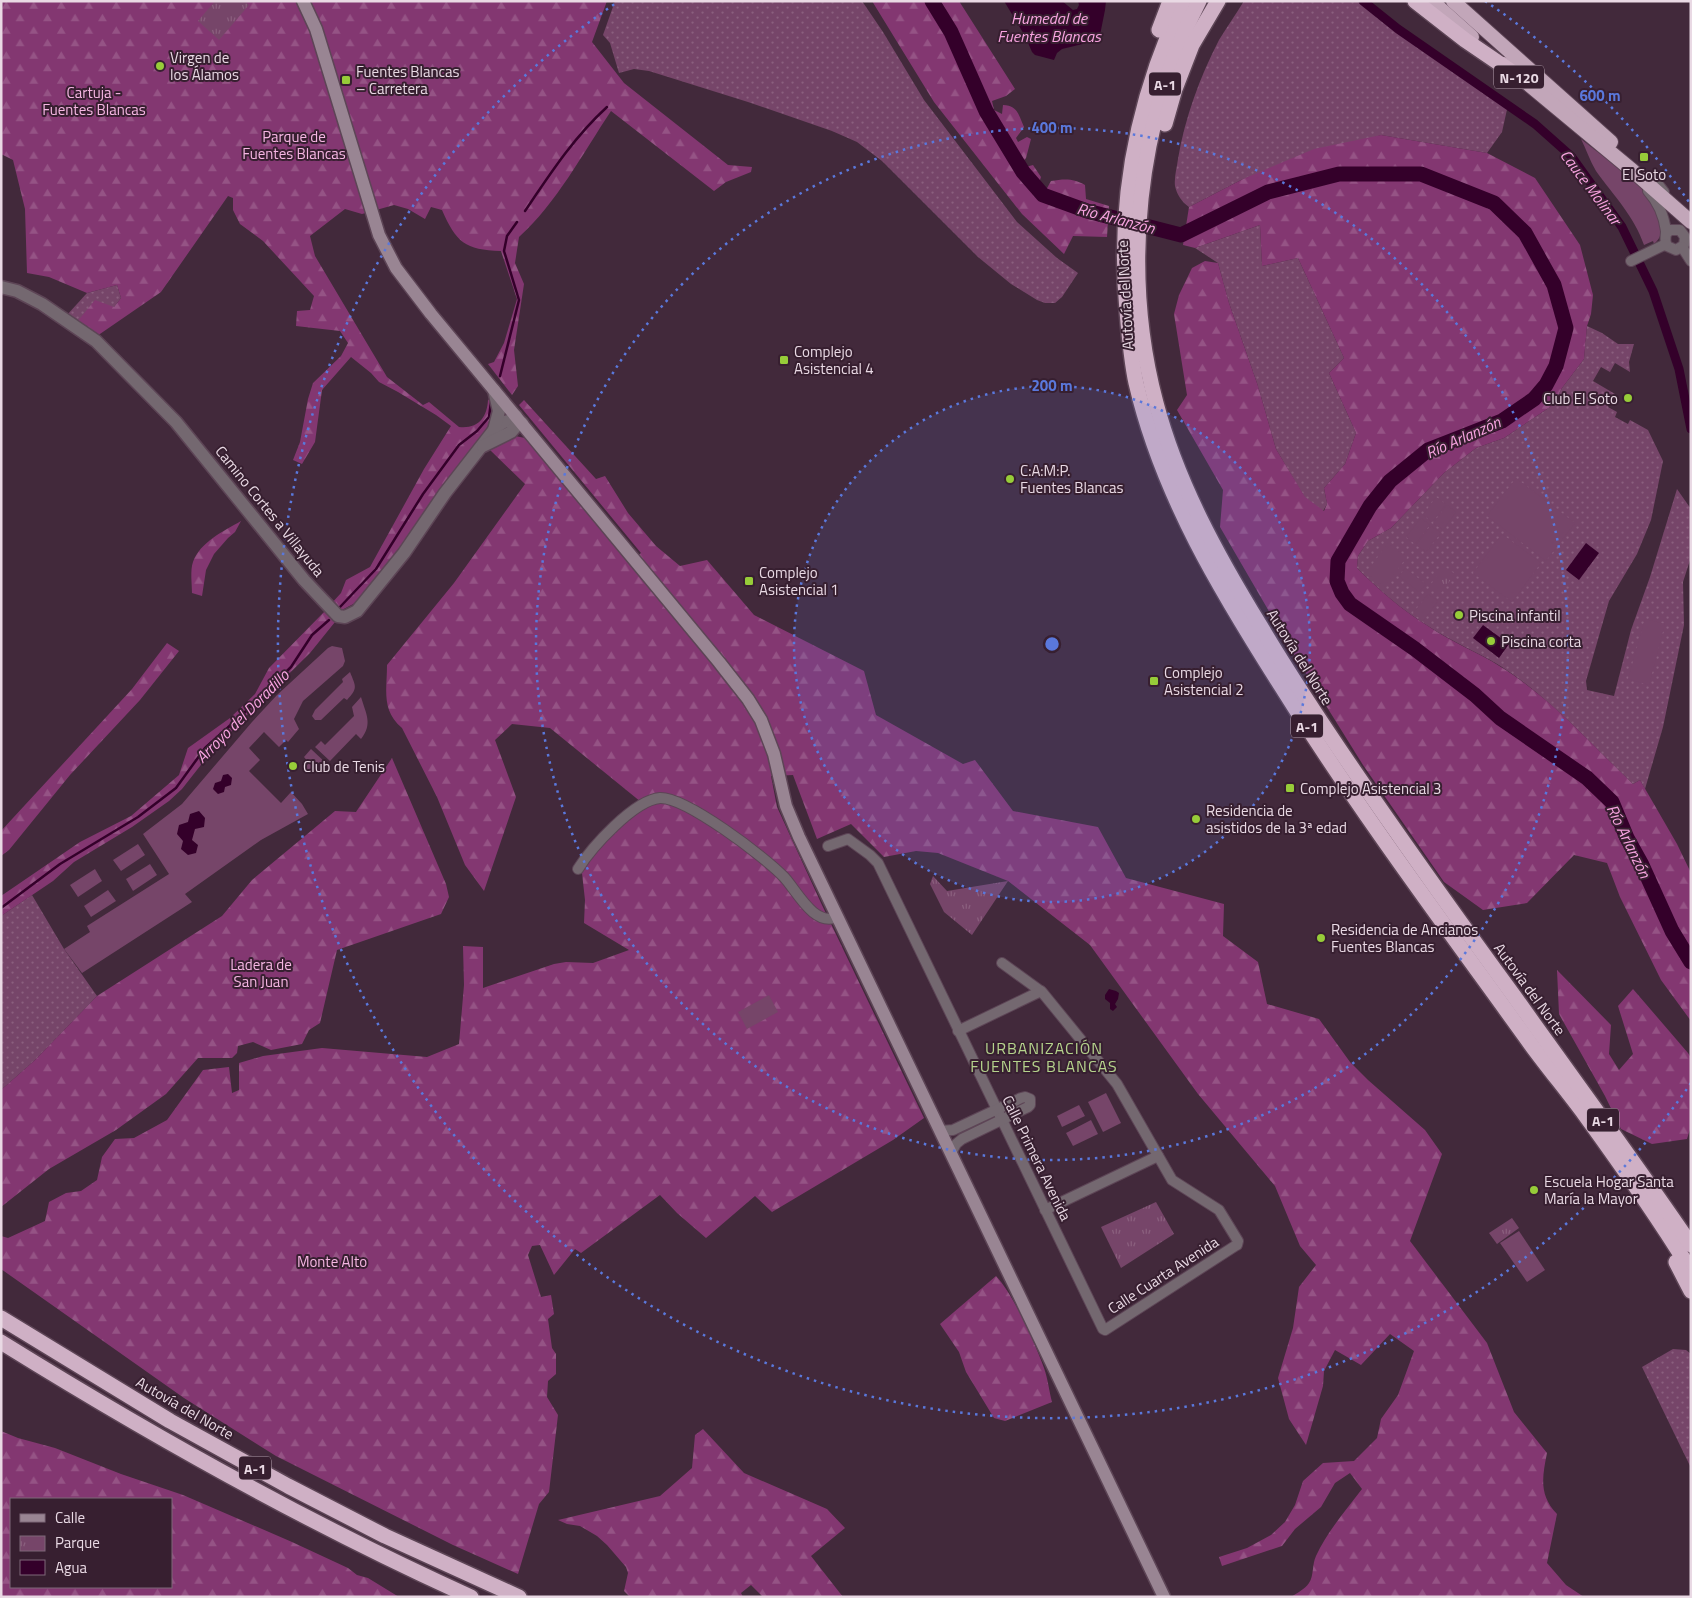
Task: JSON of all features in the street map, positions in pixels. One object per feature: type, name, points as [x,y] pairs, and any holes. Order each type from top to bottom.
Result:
[{"type":"highway","points":[[1138,171],[1140,90],[1150,54],[1170,1]]},
{"type":"highway","name":"A-1","points":[[1138,171],[1143,105],[1163,46],[1183,1]]},
{"type":"highway","name":"Autovía del Norte","points":[[1199,1],[1166,79],[1152,131],[1138,171],[1139,231],[1123,338],[1132,354],[1143,410],[1164,470],[1204,558],[1236,616],[1338,772],[1546,1064]]},
{"type":"highway","points":[[1132,286],[1120,213],[1138,171],[1160,138],[1175,89],[1192,45],[1218,1]]},
{"type":"highway","points":[[1415,1],[1465,40],[1512,72]]},
{"type":"highway","name":"N-120","points":[[1432,1],[1512,72],[1633,171],[1691,222]]},
{"type":"highway","name":"N-120","points":[[1453,1],[1654,179],[1691,209]]},
{"type":"highway","name":"Autovía del Norte","points":[[1132,286],[1142,323],[1156,402],[1167,438],[1211,541],[1232,578],[1287,671],[1324,727],[1401,838],[1604,1120],[1691,1246]]},
{"type":"highway","points":[[1546,1064],[1626,1172],[1691,1271]]},
{"type":"highway","name":"A-1","points":[[1546,1064],[1651,1217],[1691,1291]]},
{"type":"highway","name":"Autovía del Norte","points":[[1,1318],[170,1421],[288,1486],[386,1536],[519,1597]]},
{"type":"highway","name":"A-1","points":[[1,1342],[142,1428],[222,1473],[343,1537],[471,1597]]},
{"type":"main road","points":[[302,1],[316,29],[373,219],[389,258],[492,388],[517,423],[531,434],[719,662],[758,714],[774,754],[786,806],[837,917],[1164,1597]]},
{"type":"street","points":[[1608,151],[1655,198],[1663,218],[1666,239],[1673,250],[1684,243],[1691,229]]},
{"type":"street","points":[[1654,179],[1662,190],[1691,217]]},
{"type":"street","points":[[1631,261],[1666,239],[1670,230],[1676,229],[1682,232],[1691,261]]},
{"type":"street","name":"Camino Cortes a Villayuda","points":[[1,287],[17,291],[42,304],[96,341],[182,428],[304,580],[338,616],[345,617],[357,611],[404,553],[445,493],[494,430],[499,411],[497,398],[492,388]]},
{"type":"street","points":[[494,430],[506,421],[517,423]]},
{"type":"street","name":"Camino Cortes a Villayuda","points":[[481,447],[517,423]]},
{"type":"street","points":[[578,869],[592,848],[644,802],[658,798],[666,799],[698,813],[770,863],[796,890],[812,912],[826,919],[831,920],[837,917]]},
{"type":"street","name":"Calle Primera Avenida","points":[[828,846],[848,839],[878,863],[1104,1330]]},
{"type":"street","points":[[1002,963],[1041,991],[1117,1084],[1158,1156],[1045,1210]]},
{"type":"street","points":[[958,1031],[1041,991]]},
{"type":"street","points":[[940,1131],[953,1130],[1020,1098],[1030,1099],[1028,1107],[962,1139],[950,1153]]},
{"type":"street","name":"Calle Cuarta Avenida","points":[[1104,1330],[1238,1245],[1238,1240],[1219,1210],[1172,1180],[1158,1156]]},
{"type":"green space","points":[[1,1],[607,1],[592,42],[624,83],[728,165],[752,167],[751,172],[726,182],[714,191],[611,111],[557,194],[519,237],[515,263],[524,284],[514,350],[518,386],[512,395],[488,364],[494,362],[504,343],[517,299],[501,251],[479,249],[463,242],[452,230],[442,210],[431,207],[425,219],[408,209],[394,205],[362,214],[345,209],[310,236],[315,256],[387,377],[423,405],[429,402],[459,427],[477,424],[484,417],[488,400],[490,399],[491,406],[489,426],[439,493],[405,544],[357,602],[340,611],[331,604],[341,593],[346,580],[370,567],[424,469],[451,426],[436,415],[379,382],[351,357],[322,390],[315,442],[302,464],[293,460],[300,442],[313,383],[341,356],[348,343],[340,331],[296,326],[297,311],[310,310],[314,296],[263,241],[240,224],[233,210],[233,198],[228,196],[161,292],[97,336],[77,322],[95,300],[114,307],[121,298],[117,285],[87,293],[49,277],[27,273],[25,209],[13,160],[1,154]]},
{"type":"green space","points":[[215,1],[245,1],[249,5],[219,40],[198,21]]},
{"type":"green space","points":[[615,1],[862,1],[924,100],[1017,222],[1057,258],[1078,273],[1062,297],[1055,303],[1045,303],[1037,300],[1011,284],[978,257],[882,161],[857,142],[832,131],[748,102],[649,71],[634,69],[619,73],[610,43],[603,35]]},
{"type":"green space","points":[[872,1],[959,1],[1015,89],[1006,96],[992,101],[994,110],[1002,114],[1003,105],[1008,106],[1015,109],[1019,115],[1024,127],[1016,138],[1018,142],[1027,137],[1031,139],[1026,158],[1023,162],[1026,167],[1033,165],[1041,177],[1038,186],[1046,190],[1051,181],[1056,180],[1072,180],[1085,185],[1086,199],[1109,206],[1107,237],[1073,236],[1064,254],[1022,214],[934,102]]},
{"type":"green space","points":[[1244,1],[1363,1],[1398,29],[1508,105],[1502,132],[1487,153],[1381,135],[1243,179],[1189,207],[1178,195],[1175,183],[1185,128],[1194,98],[1212,54]]},
{"type":"green space","points":[[1381,135],[1487,153],[1535,178],[1580,245],[1593,295],[1591,314],[1587,326],[1584,359],[1562,388],[1553,405],[1504,438],[1476,448],[1444,473],[1391,528],[1368,541],[1358,556],[1357,568],[1391,599],[1418,620],[1519,679],[1554,707],[1633,784],[1640,780],[1677,844],[1691,873],[1691,1021],[1661,980],[1620,897],[1607,863],[1574,855],[1527,903],[1483,910],[1444,882],[1363,765],[1292,651],[1220,527],[1223,490],[1177,410],[1187,395],[1174,314],[1179,295],[1192,268],[1205,261],[1218,263],[1229,303],[1258,386],[1276,449],[1305,497],[1324,511],[1327,504],[1324,488],[1345,464],[1356,433],[1329,373],[1344,358],[1298,258],[1262,266],[1260,225],[1195,248],[1183,245],[1189,207],[1243,179],[1314,149]]},
{"type":"green space","points":[[1581,139],[1627,175],[1652,201],[1658,213],[1661,230],[1660,237],[1654,244],[1653,241],[1644,245],[1629,215],[1596,171]]},
{"type":"green space","points":[[1260,225],[1262,266],[1298,258],[1344,358],[1329,373],[1356,433],[1345,464],[1324,488],[1327,504],[1323,511],[1305,498],[1276,449],[1258,386],[1229,303],[1218,263],[1195,248]]},
{"type":"green space","points":[[117,285],[121,298],[114,307],[77,322],[67,315],[87,293]]},
{"type":"green space","name":"Club El Soto","points":[[1587,326],[1618,344],[1634,344],[1629,362],[1630,372],[1615,363],[1610,372],[1601,367],[1593,381],[1615,394],[1608,407],[1617,412],[1615,417],[1628,424],[1630,420],[1648,430],[1663,461],[1651,520],[1637,554],[1609,601],[1586,681],[1587,690],[1614,696],[1631,630],[1650,577],[1677,489],[1691,509],[1691,557],[1683,582],[1684,625],[1663,727],[1645,789],[1640,780],[1633,784],[1570,722],[1520,679],[1418,620],[1391,599],[1357,568],[1358,556],[1368,541],[1391,528],[1444,473],[1476,448],[1504,438],[1553,405],[1562,388],[1584,359]]},
{"type":"green space","name":"Monte Alto","points":[[524,400],[596,479],[605,476],[628,513],[656,546],[680,566],[707,560],[754,615],[864,671],[876,715],[963,764],[975,760],[1013,811],[1098,827],[1126,878],[1224,904],[1223,936],[1258,962],[1267,1004],[1319,1019],[1350,1062],[1425,1130],[1442,1154],[1410,1241],[1487,1343],[1514,1412],[1547,1453],[1543,1486],[1547,1500],[1557,1514],[1547,1563],[1566,1585],[1584,1597],[1291,1597],[1309,1583],[1320,1547],[1362,1489],[1350,1473],[1335,1483],[1321,1507],[1295,1529],[1282,1546],[1222,1566],[1219,1557],[1247,1548],[1271,1535],[1285,1522],[1295,1505],[1303,1481],[1323,1463],[1354,1461],[1377,1438],[1381,1419],[1398,1395],[1414,1351],[1390,1334],[1361,1365],[1335,1350],[1324,1371],[1323,1386],[1306,1445],[1289,1419],[1278,1378],[1293,1328],[1299,1287],[1316,1265],[1300,1246],[1275,1186],[1198,1094],[1090,945],[1008,881],[938,853],[916,851],[884,857],[851,824],[817,839],[793,775],[771,776],[777,807],[924,1118],[893,1140],[772,1212],[755,1196],[706,1238],[677,1213],[660,1195],[581,1253],[575,1249],[554,1275],[540,1245],[532,1246],[528,1255],[541,1297],[551,1295],[554,1314],[548,1319],[552,1348],[556,1354],[556,1374],[548,1381],[547,1397],[558,1415],[549,1492],[539,1504],[518,1574],[453,1545],[276,1456],[184,1398],[1,1269],[1,1236],[8,1238],[45,1221],[49,1202],[66,1193],[81,1191],[97,1180],[102,1157],[115,1139],[134,1138],[167,1120],[203,1070],[229,1067],[232,1093],[239,1090],[239,1063],[263,1056],[322,1048],[427,1057],[459,1044],[464,985],[463,946],[483,947],[483,988],[554,964],[566,962],[593,963],[629,950],[584,923],[585,900],[581,864],[641,802],[550,728],[512,724],[495,740],[516,797],[484,891],[465,865],[437,797],[402,728],[395,721],[388,707],[386,691],[387,665],[454,583],[525,484],[489,449],[515,436],[525,438],[630,562],[641,553],[519,405]]},
{"type":"green space","points":[[1516,478],[1575,523],[1546,561],[1487,516]]},
{"type":"green space","points":[[1436,497],[1446,504],[1432,522],[1423,515]]},
{"type":"green space","points":[[1447,505],[1456,512],[1443,530],[1433,523]]},
{"type":"green space","points":[[1421,518],[1430,525],[1415,544],[1406,537]]},
{"type":"green space","points":[[241,521],[235,532],[214,554],[206,570],[202,596],[192,593],[192,569],[196,555],[213,538]]},
{"type":"green space","points":[[1431,526],[1441,533],[1426,552],[1416,545]]},
{"type":"green space","points":[[1502,534],[1541,563],[1512,602],[1473,573]]},
{"type":"green space","points":[[1388,543],[1407,557],[1384,587],[1366,573]]},
{"type":"green space","points":[[1444,566],[1455,574],[1440,594],[1429,587]]},
{"type":"green space","points":[[1405,568],[1426,584],[1419,592],[1399,576]]},
{"type":"green space","points":[[1428,594],[1438,601],[1423,621],[1413,613]]},
{"type":"green space","points":[[325,611],[335,622],[310,653],[245,717],[204,761],[182,789],[169,801],[132,827],[74,862],[53,881],[1,916],[1,896],[80,842],[131,816],[179,775],[188,748],[230,718],[255,694],[269,668]]},
{"type":"green space","points":[[1645,619],[1665,624],[1649,685],[1628,679]]},
{"type":"green space","points":[[167,643],[179,651],[140,700],[70,775],[9,850],[1,856],[1,831],[132,689]]},
{"type":"green space","points":[[332,646],[342,648],[345,661],[343,666],[303,701],[294,719],[299,729],[288,742],[286,740],[279,747],[264,732],[249,748],[260,760],[249,771],[281,803],[291,792],[308,814],[261,840],[185,894],[192,902],[82,973],[64,949],[90,932],[87,926],[169,874],[143,834],[182,804],[277,695]]},
{"type":"green space","points":[[350,672],[355,684],[353,693],[347,700],[344,698],[321,720],[315,720],[312,716],[315,710],[343,682],[342,679]]},
{"type":"green space","points":[[361,697],[368,724],[365,734],[361,739],[356,734],[330,761],[315,747],[321,741],[325,745],[354,716],[352,707]]},
{"type":"green space","points":[[311,749],[327,764],[319,773],[316,771],[313,774],[305,767],[309,763],[304,757]]},
{"type":"green space","name":"Ladera de San Juan","points":[[392,758],[446,884],[449,897],[441,914],[337,950],[320,1023],[309,1030],[302,1044],[271,1050],[253,1042],[238,1046],[237,1053],[232,1058],[198,1058],[166,1094],[116,1130],[49,1169],[1,1207],[1,1090],[35,1060],[97,996],[222,916],[252,880],[335,811],[356,812]]},
{"type":"green space","points":[[138,844],[145,855],[121,871],[113,860]]},
{"type":"green space","points":[[150,864],[157,875],[133,891],[126,879]]},
{"type":"green space","points":[[95,869],[102,881],[78,897],[70,885]]},
{"type":"green space","points":[[933,876],[947,891],[1008,881],[972,935],[944,912],[930,884]]},
{"type":"green space","points":[[108,890],[116,901],[91,917],[84,906]]},
{"type":"green space","points":[[32,895],[64,949],[97,996],[35,1060],[1,1090],[1,916]]},
{"type":"green space","points":[[1557,970],[1611,1025],[1609,1054],[1619,1070],[1633,1054],[1618,1006],[1633,989],[1688,1053],[1691,1058],[1691,1126],[1687,1139],[1652,1144],[1621,1129],[1605,1096],[1559,1014]]},
{"type":"green space","points":[[769,995],[778,1012],[747,1029],[738,1012]]},
{"type":"green space","points":[[1106,1093],[1121,1123],[1103,1132],[1088,1102]]},
{"type":"green space","points":[[1079,1105],[1085,1116],[1062,1127],[1057,1116]]},
{"type":"green space","points":[[1091,1120],[1098,1134],[1073,1146],[1066,1133]]},
{"type":"green space","points":[[1156,1202],[1174,1234],[1121,1268],[1101,1227]]},
{"type":"green space","points":[[1512,1218],[1519,1228],[1497,1244],[1489,1233]]},
{"type":"green space","points":[[1519,1231],[1545,1270],[1527,1282],[1500,1243]]},
{"type":"green space","points":[[996,1276],[1017,1307],[1040,1357],[1052,1402],[1005,1421],[994,1418],[966,1372],[959,1352],[940,1324]]},
{"type":"green space","points":[[1673,1349],[1686,1350],[1691,1354],[1691,1468],[1642,1367]]},
{"type":"green space","points":[[703,1429],[744,1473],[827,1509],[845,1528],[811,1556],[843,1597],[763,1597],[751,1585],[741,1593],[743,1597],[630,1597],[624,1591],[628,1573],[626,1567],[607,1545],[597,1536],[580,1526],[558,1520],[660,1496],[692,1468],[695,1435]]},
{"type":"green space","points":[[1,1431],[18,1438],[55,1448],[121,1474],[183,1495],[348,1568],[357,1575],[368,1578],[399,1597],[1,1597]]},
{"type":"water","name":"Humedal de Fuentes Blancas","points":[[1004,1],[1062,1],[1073,10],[1077,9],[1078,1],[1106,1],[1099,40],[1062,49],[1057,53],[1054,60],[1035,55]]},
{"type":"water","points":[[1586,543],[1599,553],[1579,580],[1566,570]]},
{"type":"water","name":"Piscina corta","points":[[1483,625],[1509,644],[1499,658],[1473,638]]},
{"type":"water","points":[[228,774],[232,778],[231,785],[225,787],[224,792],[218,794],[213,789],[215,783],[221,781],[223,775]]},
{"type":"water","points":[[199,811],[205,818],[204,827],[195,829],[192,840],[198,845],[196,853],[188,855],[181,849],[183,841],[177,834],[179,825],[188,822],[190,814]]},
{"type":"water","points":[[1109,989],[1119,993],[1115,1004],[1117,1007],[1113,1011],[1110,1009],[1110,1003],[1105,999]]},
{"type":"waterway","name":"Río Arlanzón","points":[[932,1],[951,32],[986,111],[1023,172],[1043,195],[1087,211],[1181,235],[1268,192],[1339,174],[1421,174],[1494,203],[1525,233],[1554,285],[1566,328],[1556,366],[1546,385],[1534,399],[1502,421],[1428,450],[1390,481],[1370,506],[1338,561],[1337,581],[1342,593],[1350,604],[1415,649],[1475,695],[1500,718],[1587,778],[1612,802],[1627,838],[1642,865],[1672,931],[1691,962]]},
{"type":"waterway","name":"Cauce Molinar","points":[[1363,1],[1398,29],[1535,124],[1571,156],[1622,227],[1653,291],[1679,369],[1691,429]]},
{"type":"waterway","name":"Arroyo del Doradillo","points":[[525,211],[573,143],[607,107]]},
{"type":"waterway","name":"Arroyo del Doradillo","points":[[500,376],[519,300],[504,251],[507,236],[517,222]]},
{"type":"waterway","name":"Arroyo del Doradillo","points":[[340,607],[376,569],[423,494],[459,445],[477,431],[489,417],[491,402]]},
{"type":"waterway","name":"Arroyo del Doradillo","points":[[1,908],[60,864],[138,817],[176,788],[205,748],[291,667],[312,635],[329,620]]},
{"type":"place","name":"Virgen de los Álamos","points":[[160,66]]},
{"type":"place","name":"Fuentes Blancas – Carretera","points":[[346,80]]},
{"type":"place","name":"El Soto","points":[[1644,157]]},
{"type":"place","name":"Complejo Asistencial 4","points":[[784,360]]},
{"type":"place","name":"Club El Soto","points":[[1628,398]]},
{"type":"place","name":"C:A:M:P. Fuentes Blancas","points":[[1010,479]]},
{"type":"place","name":"Complejo Asistencial 1","points":[[749,581]]},
{"type":"place","name":"Piscina infantil","points":[[1459,615]]},
{"type":"place","name":"Piscina corta","points":[[1491,641]]},
{"type":"place","name":"Complejo Asistencial 2","points":[[1154,681]]},
{"type":"place","name":"Club de Tenis","points":[[293,766]]},
{"type":"place","name":"Complejo Asistencial 3","points":[[1290,788]]},
{"type":"place","name":"Residencia de asistidos de la 3ª edad","points":[[1196,819]]},
{"type":"place","name":"Residencia de Ancianos Fuentes Blancas","points":[[1321,938]]},
{"type":"place","name":"Escuela Hogar Santa María la Mayor","points":[[1534,1190]]},
{"type":"district","name":"URBANIZACIÓN FUENTES BLANCAS","points":[[1044,1057]]},
{"type":"park label","name":"Cartuja - Fuentes Blancas","points":[[94,100]]},
{"type":"park label","name":"Parque de Fuentes Blancas","points":[[294,144]]}]
